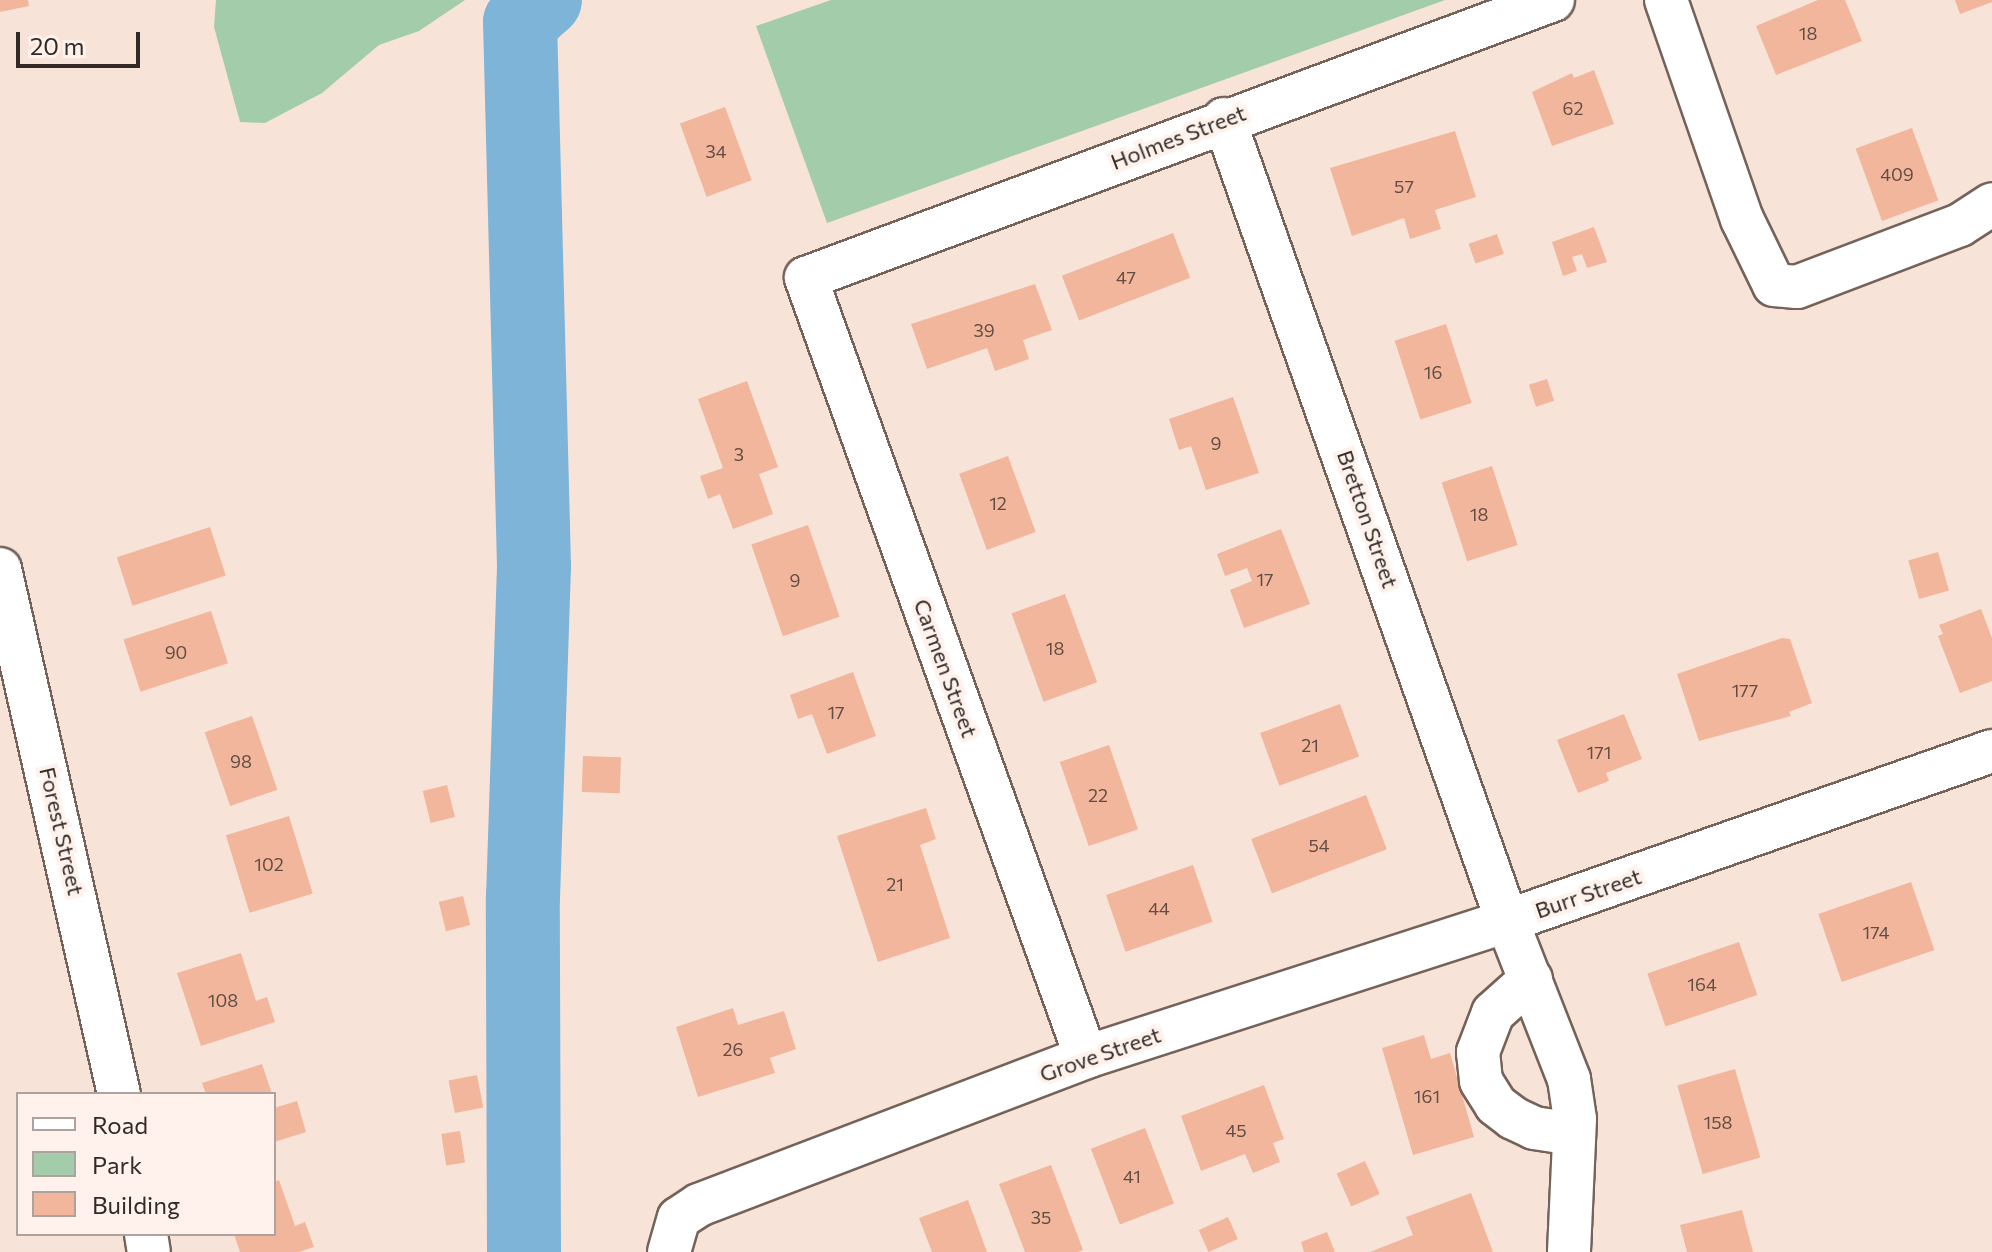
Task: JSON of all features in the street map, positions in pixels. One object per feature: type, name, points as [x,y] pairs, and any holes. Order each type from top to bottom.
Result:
[{"type":"street","name":"Holmes Street","points":[[806,278],[1224,119],[1553,0]]},
{"type":"street","points":[[1666,0],[1759,265],[1774,285],[1797,287],[1960,225],[1992,204]]},
{"type":"street","name":"Bretton Street","points":[[1224,119],[1507,921]]},
{"type":"street","name":"Carmen Street","points":[[806,278],[1086,1057]]},
{"type":"street","name":"Forest Street","points":[[0,569],[119,1092]]},
{"type":"street","name":"Burr Street","points":[[1569,1252],[1574,1134],[1569,1079],[1507,921],[1992,751]]},
{"type":"street","name":"Grove Street","points":[[669,1252],[679,1218],[699,1205],[1086,1057],[1507,921]]},
{"type":"street","points":[[1531,979],[1493,1013],[1478,1052],[1481,1081],[1496,1105],[1513,1118],[1534,1128],[1574,1134]]},
{"type":"green space","points":[[216,0],[465,0],[419,31],[379,45],[322,93],[265,123],[240,122],[214,27]]},
{"type":"green space","points":[[831,0],[1445,0],[827,223],[756,26]]},
{"type":"building","points":[[0,0],[28,0],[29,6],[0,12]]},
{"type":"building","points":[[1818,0],[1845,0],[1862,41],[1776,75],[1756,26]]},
{"type":"building","points":[[1955,0],[1992,0],[1992,2],[1960,14]]},
{"type":"building","points":[[1594,70],[1614,124],[1552,146],[1532,92],[1572,73],[1574,78]]},
{"type":"building","points":[[725,107],[752,180],[707,197],[680,123]]},
{"type":"building","points":[[1912,128],[1938,200],[1882,221],[1856,149]]},
{"type":"building","points":[[1455,131],[1476,197],[1435,210],[1441,229],[1410,239],[1404,218],[1352,236],[1330,168]]},
{"type":"building","points":[[1594,227],[1607,262],[1587,268],[1582,254],[1572,257],[1577,271],[1563,276],[1552,242]]},
{"type":"building","points":[[1173,233],[1190,278],[1079,320],[1062,276]]},
{"type":"building","points":[[1497,234],[1504,254],[1475,264],[1469,244]]},
{"type":"building","points":[[1035,284],[1052,330],[1023,340],[1029,359],[995,371],[987,348],[927,369],[911,324]]},
{"type":"building","points":[[1446,324],[1472,403],[1420,420],[1395,341]]},
{"type":"building","points":[[1547,379],[1554,401],[1536,407],[1529,385]]},
{"type":"building","points":[[747,381],[778,467],[759,474],[773,514],[733,529],[720,494],[708,499],[700,476],[723,468],[698,399]]},
{"type":"building","points":[[1233,397],[1259,473],[1206,490],[1191,446],[1179,450],[1169,419]]},
{"type":"building","points":[[1008,456],[1036,532],[987,550],[959,474]]},
{"type":"building","points":[[1492,466],[1518,545],[1467,561],[1442,482]]},
{"type":"building","points":[[808,525],[840,617],[783,636],[751,545]]},
{"type":"building","points":[[210,527],[226,576],[133,606],[117,557]]},
{"type":"building","points":[[1281,529],[1310,604],[1244,628],[1230,590],[1252,581],[1247,568],[1225,576],[1217,554]]},
{"type":"building","points":[[1938,552],[1949,590],[1919,599],[1908,561]]},
{"type":"building","points":[[1065,594],[1097,682],[1044,702],[1011,613]]},
{"type":"building","points":[[1981,609],[1992,638],[1992,681],[1960,693],[1938,636],[1943,634],[1939,625]]},
{"type":"building","points":[[211,611],[228,663],[140,692],[124,639]]},
{"type":"building","points":[[1782,638],[1790,639],[1812,703],[1789,712],[1791,716],[1699,741],[1677,674]]},
{"type":"building","points":[[853,672],[876,736],[827,754],[812,714],[798,719],[790,695]]},
{"type":"building","points":[[1340,704],[1359,757],[1279,786],[1260,733]]},
{"type":"building","points":[[1624,714],[1642,759],[1606,773],[1609,781],[1578,793],[1557,740]]},
{"type":"building","points":[[252,716],[277,790],[230,806],[205,732]]},
{"type":"building","points":[[1109,745],[1138,829],[1089,846],[1060,762]]},
{"type":"building","points":[[583,756],[621,757],[620,793],[582,792]]},
{"type":"building","points":[[447,785],[455,817],[431,823],[423,791]]},
{"type":"building","points":[[1366,795],[1387,849],[1272,893],[1251,839]]},
{"type":"building","points":[[926,808],[936,839],[920,845],[950,938],[878,962],[837,836]]},
{"type":"building","points":[[289,816],[313,893],[250,913],[226,835]]},
{"type":"building","points":[[1193,865],[1213,922],[1126,952],[1106,895]]},
{"type":"building","points":[[1911,882],[1934,950],[1842,982],[1818,914]]},
{"type":"building","points":[[463,896],[470,925],[446,931],[439,902]]},
{"type":"building","points":[[1739,942],[1757,995],[1666,1027],[1647,974]]},
{"type":"building","points":[[241,953],[256,1001],[267,997],[275,1022],[201,1046],[177,973]]},
{"type":"building","points":[[733,1008],[738,1025],[784,1011],[796,1049],[770,1058],[775,1073],[698,1097],[676,1027]]},
{"type":"building","points":[[1424,1035],[1431,1059],[1450,1053],[1474,1137],[1413,1155],[1382,1048]]},
{"type":"building","points":[[262,1064],[271,1092],[205,1092],[202,1083]]},
{"type":"building","points":[[1735,1069],[1760,1157],[1703,1174],[1677,1086]]},
{"type":"building","points":[[477,1075],[483,1107],[455,1113],[449,1081]]},
{"type":"building","points":[[1264,1085],[1284,1139],[1273,1143],[1280,1162],[1253,1173],[1245,1154],[1201,1171],[1181,1116]]},
{"type":"building","points":[[297,1101],[306,1132],[276,1141],[276,1107]]},
{"type":"building","points":[[1145,1128],[1174,1204],[1120,1224],[1091,1149]]},
{"type":"building","points":[[460,1131],[465,1163],[446,1166],[441,1134]]},
{"type":"building","points":[[1365,1161],[1380,1194],[1351,1206],[1337,1174]]},
{"type":"building","points":[[1051,1165],[1083,1250],[1078,1252],[1025,1252],[999,1184]]},
{"type":"building","points":[[279,1180],[295,1226],[305,1222],[314,1247],[299,1252],[240,1252],[235,1236],[276,1236],[276,1181]]},
{"type":"building","points":[[1471,1193],[1493,1252],[1370,1252],[1413,1235],[1406,1217]]},
{"type":"building","points":[[968,1200],[987,1252],[932,1252],[919,1218]]},
{"type":"building","points":[[1742,1210],[1753,1252],[1687,1252],[1680,1225]]},
{"type":"building","points":[[1228,1217],[1238,1239],[1209,1252],[1199,1230]]},
{"type":"building","points":[[1327,1232],[1335,1252],[1304,1252],[1301,1242]]},
{"type":"waterway","points":[[524,1252],[523,898],[534,566],[520,22],[545,0]]}]
